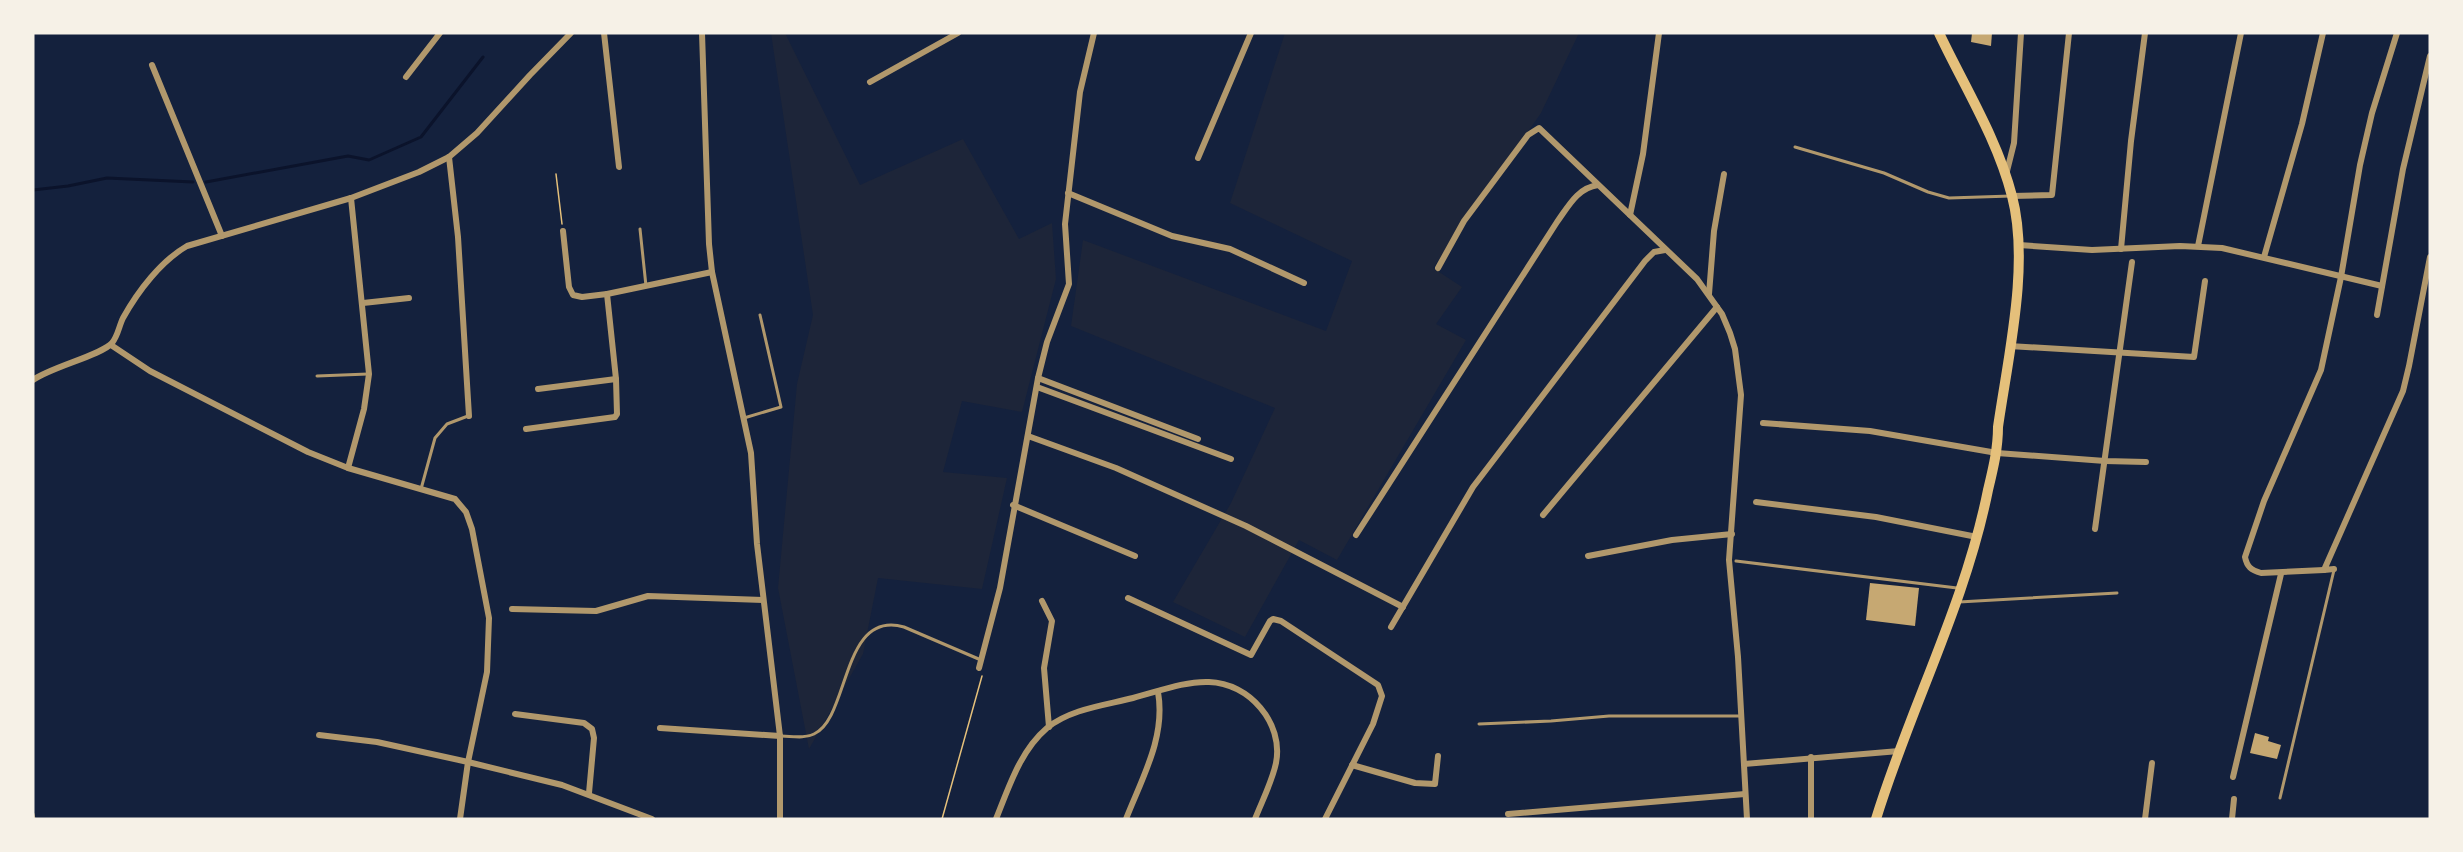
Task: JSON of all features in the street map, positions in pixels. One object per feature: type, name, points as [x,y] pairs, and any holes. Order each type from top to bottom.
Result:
[{"type":"main road","points":[[1876,819],[1899,751],[1957,602],[1977,537],[1997,453],[1998,427],[2018,278],[2019,245],[2012,196],[2006,176],[1977,108],[1940,34]]},
{"type":"street","points":[[406,76],[440,33]]},
{"type":"street","points":[[33,380],[55,368],[94,354],[111,345],[129,309],[166,261],[188,246],[351,198],[419,172],[449,157],[477,133],[572,33]]},
{"type":"street","points":[[603,33],[619,167]]},
{"type":"street","points":[[702,33],[708,220],[712,272],[751,453],[763,600],[780,736],[780,819]]},
{"type":"street","points":[[870,82],[958,33]]},
{"type":"street","points":[[980,668],[1000,588],[1038,378],[1047,342],[1068,284],[1065,239],[1068,193],[1080,92],[1094,33]]},
{"type":"street","points":[[1198,158],[1251,33]]},
{"type":"street","points":[[1630,215],[1643,154],[1659,33]]},
{"type":"street","points":[[2006,176],[2014,143],[2021,33]]},
{"type":"street","points":[[2012,196],[2052,195],[2069,33]]},
{"type":"street","points":[[2121,249],[2131,141],[2145,33]]},
{"type":"street","points":[[2198,246],[2241,33]]},
{"type":"street","points":[[2264,257],[2302,124],[2323,33]]},
{"type":"street","points":[[2334,569],[2281,574],[2252,571],[2246,565],[2244,557],[2268,490],[2321,370],[2341,277],[2360,165],[2372,113],[2397,33]]},
{"type":"street","points":[[2377,315],[2403,169],[2430,56]]},
{"type":"street","points":[[152,64],[222,236]]},
{"type":"street","points":[[1438,268],[1464,221],[1528,135],[1539,128],[1684,265],[1709,294],[1727,324],[1735,349],[1741,395],[1730,569],[1748,819]]},
{"type":"street","points":[[449,157],[459,260],[469,416]]},
{"type":"street","points":[[1709,294],[1714,231],[1724,174]]},
{"type":"street","points":[[1356,535],[1557,222],[1583,189],[1598,184]]},
{"type":"street","points":[[1068,193],[1172,236],[1230,249],[1304,283]]},
{"type":"street","points":[[348,468],[364,409],[369,374],[351,198]]},
{"type":"street","points":[[563,231],[569,287],[573,295],[582,297],[607,294],[712,272]]},
{"type":"street","points":[[2019,245],[2062,249],[2198,246],[2222,248],[2382,286]]},
{"type":"street","points":[[1391,627],[1467,496],[1499,452],[1645,261],[1658,250],[1666,250]]},
{"type":"street","points":[[2324,570],[2403,391],[2430,257]]},
{"type":"street","points":[[2095,530],[2132,262]]},
{"type":"street","points":[[2009,346],[2194,357],[2205,281]]},
{"type":"street","points":[[526,429],[615,417],[618,410],[616,379],[607,294]]},
{"type":"street","points":[[363,303],[409,298]]},
{"type":"street","points":[[1543,515],[1717,307]]},
{"type":"street","points":[[111,345],[137,364],[308,452],[348,468],[446,495],[461,505],[472,529],[482,572],[489,618],[489,654],[468,762],[460,819]]},
{"type":"street","points":[[1038,378],[1198,439]]},
{"type":"street","points":[[538,389],[616,379]]},
{"type":"street","points":[[1037,387],[1232,459]]},
{"type":"street","points":[[1763,423],[1870,431],[1997,453],[2146,462]]},
{"type":"street","points":[[1028,436],[1106,464],[1246,526],[1403,607]]},
{"type":"street","points":[[1756,502],[1876,517],[1977,537]]},
{"type":"street","points":[[1014,505],[1135,556]]},
{"type":"street","points":[[1588,556],[1672,540],[1732,534]]},
{"type":"street","points":[[2233,777],[2281,574]]},
{"type":"street","points":[[512,609],[596,611],[648,596],[763,600]]},
{"type":"street","points":[[1128,598],[1251,655],[1270,621],[1281,621],[1372,680],[1382,690],[1373,724],[1325,819]]},
{"type":"street","points":[[1042,601],[1052,621],[1044,668],[1049,727]]},
{"type":"street","points":[[996,819],[1012,779],[1023,759],[1049,727],[1075,714],[1158,692],[1195,683],[1219,682],[1242,691],[1263,710],[1274,731],[1277,752],[1272,776],[1255,819]]},
{"type":"street","points":[[1126,819],[1158,734],[1161,715],[1158,692]]},
{"type":"street","points":[[515,714],[584,723],[592,729],[594,738],[589,793]]},
{"type":"street","points":[[660,728],[780,736]]},
{"type":"street","points":[[319,735],[367,741],[521,773],[589,793],[652,819]]},
{"type":"street","points":[[1744,764],[1899,751]]},
{"type":"street","points":[[1352,765],[1415,783],[1435,784],[1438,756]]},
{"type":"street","points":[[1811,758],[1811,819]]},
{"type":"street","points":[[2145,819],[2152,763]]},
{"type":"street","points":[[1508,814],[1745,794]]},
{"type":"street","points":[[2232,819],[2234,799]]},
{"type":"lane","points":[[1795,147],[1884,173],[1948,198],[2012,196]]},
{"type":"lane","points":[[640,229],[646,286]]},
{"type":"lane","points":[[744,418],[781,407],[760,315]]},
{"type":"lane","points":[[317,376],[369,374]]},
{"type":"lane","points":[[421,489],[435,438],[447,424],[469,416]]},
{"type":"lane","points":[[1736,561],[1961,588]]},
{"type":"lane","points":[[2280,798],[2334,569]]},
{"type":"lane","points":[[1957,602],[2117,593]]},
{"type":"lane","points":[[780,736],[813,735],[826,724],[852,660],[860,646],[877,627],[893,624],[904,627],[981,660]]},
{"type":"lane","points":[[1479,724],[1551,722],[1609,716],[1742,716]]},
{"type":"lane","points":[[33,814],[34,819]]},
{"type":"path","points":[[556,174],[563,231]]},
{"type":"path","points":[[942,819],[983,681],[980,668]]},
{"type":"shaded area","points":[[771,33],[785,33],[860,185],[963,139],[1019,239],[1052,223],[1056,279],[1022,412],[962,401],[943,472],[1007,478],[982,589],[878,578],[863,654],[809,749],[778,588],[797,384],[813,315]]},
{"type":"shaded area","points":[[1285,33],[1579,33],[1541,113],[1433,268],[1462,287],[1436,324],[1466,340],[1337,560],[1299,540],[1245,637],[1173,602],[1231,503],[1275,408],[1071,326],[1083,240],[1326,331],[1352,261],[1230,203]]},
{"type":"building","points":[[1972,33],[1992,33],[1991,46],[1971,42]]},
{"type":"building","points":[[1870,583],[1919,588],[1915,626],[1866,620]]},
{"type":"building","points":[[2255,733],[2269,737],[2268,741],[2281,745],[2277,759],[2250,753]]},
{"type":"waterway","points":[[206,182],[348,156],[369,160],[421,137],[483,57]]},
{"type":"waterway","points":[[33,190],[107,178],[193,182]]}]
